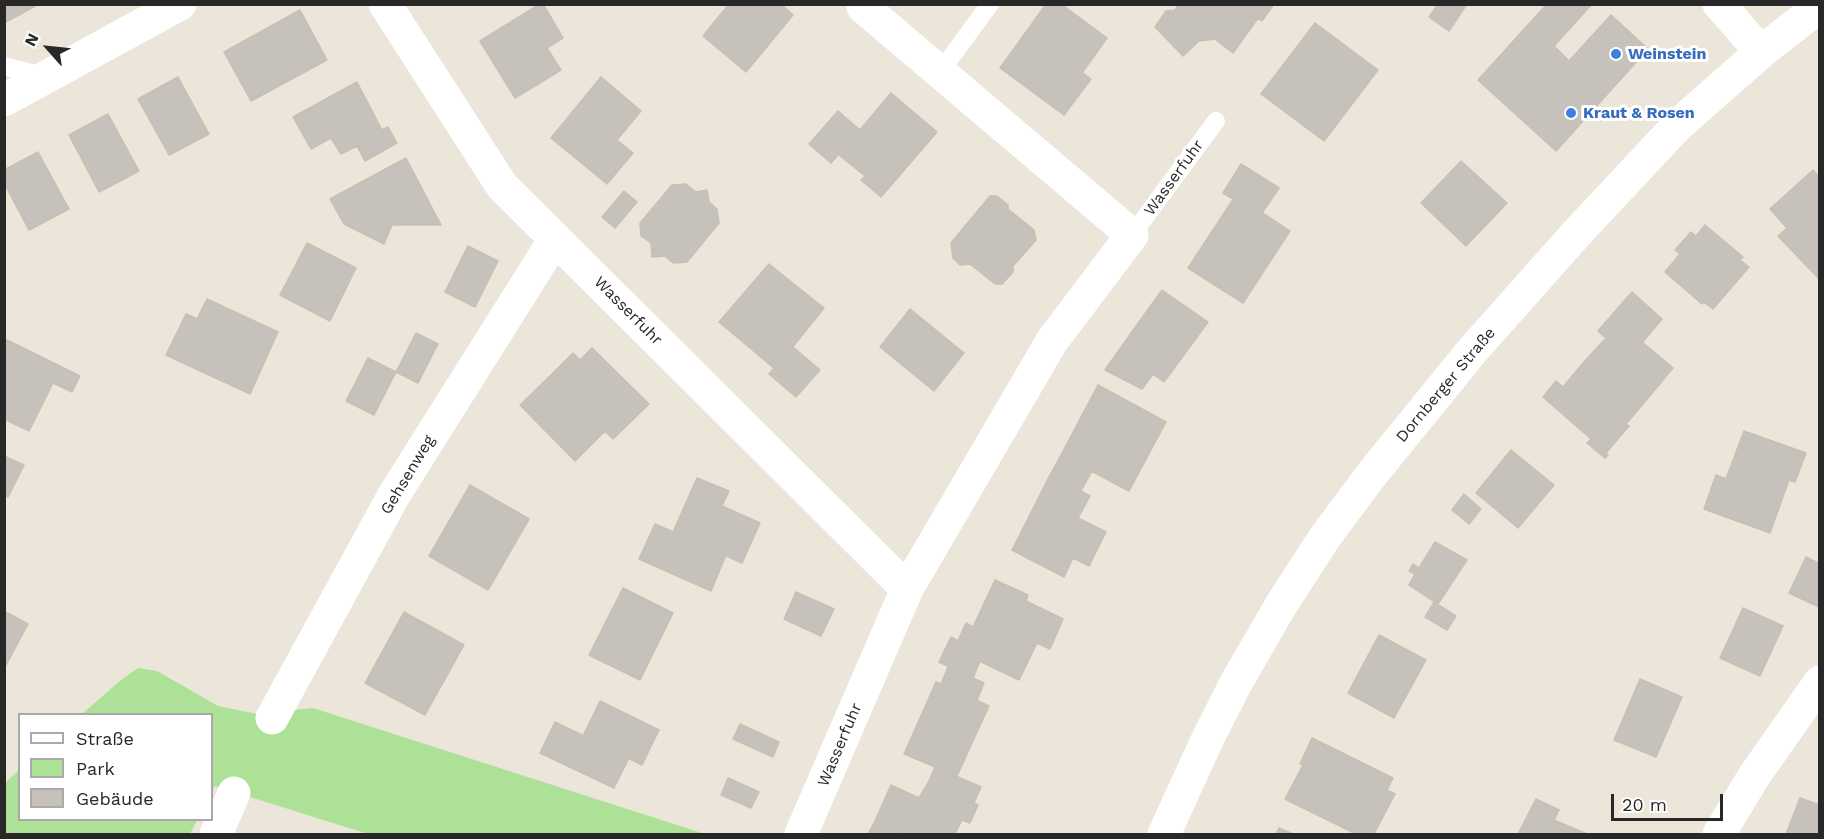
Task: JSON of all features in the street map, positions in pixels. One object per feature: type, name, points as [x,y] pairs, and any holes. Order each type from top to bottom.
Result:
[{"type":"street","points":[[4,100],[180,4]]},
{"type":"street","name":"Wasserfuhr","points":[[386,4],[502,186],[906,589]]},
{"type":"street","points":[[1719,4],[1761,52]]},
{"type":"street","name":"Dornberger Straße","points":[[1164,834],[1208,738],[1281,605],[1324,537],[1365,483],[1472,351],[1576,234],[1677,126],[1761,52],[1820,6]]},
{"type":"street","points":[[863,7],[1132,235]]},
{"type":"street","name":"Wasserfuhr","points":[[801,834],[906,589],[1052,341],[1132,235]]},
{"type":"street","name":"Gehsenweg","points":[[272,718],[394,495],[555,239]]},
{"type":"street","points":[[1719,834],[1754,776],[1820,682]]},
{"type":"street","points":[[216,834],[234,793]]},
{"type":"lane","points":[[941,71],[990,4]]},
{"type":"lane","points":[[4,66],[45,77]]},
{"type":"lane","name":"Wasserfuhr","points":[[1132,235],[1216,121]]},
{"type":"green space","points":[[138,668],[157,671],[218,706],[257,714],[313,708],[705,834],[368,834],[215,786],[213,789],[213,713],[83,713]]},
{"type":"green space","points":[[18,771],[18,821],[196,821],[190,834],[5,834],[5,783]]},
{"type":"building","points":[[4,4],[39,4],[4,23]]},
{"type":"building","points":[[543,4],[563,38],[547,48],[561,70],[515,98],[480,41]]},
{"type":"building","points":[[729,4],[781,4],[793,15],[746,72],[703,36]]},
{"type":"building","points":[[1046,4],[1061,4],[1107,38],[1082,73],[1026,32]]},
{"type":"building","points":[[1179,4],[1274,4],[1262,21],[1258,18],[1233,53],[1215,39],[1199,41],[1183,56],[1155,27],[1166,11],[1175,10]]},
{"type":"building","points":[[1438,4],[1467,4],[1449,31],[1429,17]]},
{"type":"building","points":[[1547,4],[1592,4],[1554,46],[1569,61],[1611,15],[1648,49],[1556,151],[1478,80]]},
{"type":"building","points":[[300,10],[327,60],[251,101],[224,52]]},
{"type":"building","points":[[1315,23],[1378,70],[1324,141],[1261,94]]},
{"type":"building","points":[[1026,32],[1091,79],[1064,115],[1000,68]]},
{"type":"building","points":[[178,77],[209,134],[169,155],[138,99]]},
{"type":"building","points":[[601,77],[641,111],[617,140],[633,153],[607,184],[551,138]]},
{"type":"building","points":[[357,82],[382,130],[388,127],[397,143],[365,161],[357,146],[341,154],[331,138],[311,149],[293,117]]},
{"type":"building","points":[[891,93],[937,132],[881,197],[861,180],[865,176],[839,155]]},
{"type":"building","points":[[838,111],[860,130],[831,163],[809,144]]},
{"type":"building","points":[[108,114],[139,171],[99,192],[69,135]]},
{"type":"building","points":[[38,152],[69,209],[29,230],[4,183],[4,170]]},
{"type":"building","points":[[406,158],[441,225],[392,225],[384,244],[344,224],[330,199]]},
{"type":"building","points":[[1461,161],[1507,203],[1466,246],[1421,203]]},
{"type":"building","points":[[1241,164],[1279,188],[1262,213],[1236,195],[1233,199],[1223,193]]},
{"type":"building","points":[[1813,170],[1820,178],[1820,280],[1778,236],[1787,228],[1770,209]]},
{"type":"building","points":[[686,184],[696,192],[707,190],[709,202],[717,209],[719,223],[687,262],[673,263],[665,256],[652,257],[651,243],[641,236],[640,223],[672,185]]},
{"type":"building","points":[[624,191],[637,202],[615,228],[602,217]]},
{"type":"building","points":[[1236,195],[1290,231],[1243,303],[1188,268]]},
{"type":"building","points":[[990,196],[997,196],[1008,205],[1008,209],[1034,230],[1036,240],[1013,266],[1013,272],[1002,284],[995,284],[970,264],[960,265],[953,258],[951,243]]},
{"type":"building","points":[[1705,225],[1743,257],[1740,260],[1749,267],[1713,309],[1704,302],[1702,304],[1665,272],[1680,254],[1675,250],[1691,232],[1696,236]]},
{"type":"building","points":[[307,243],[356,268],[330,321],[280,295]]},
{"type":"building","points":[[468,246],[498,261],[475,307],[445,292]]},
{"type":"building","points":[[769,264],[824,308],[775,369],[719,322]]},
{"type":"building","points":[[1162,290],[1208,322],[1164,382],[1119,350]]},
{"type":"building","points":[[1632,292],[1662,319],[1642,343],[1611,316]]},
{"type":"building","points":[[207,299],[278,332],[250,394],[166,355],[186,314],[197,319]]},
{"type":"building","points":[[910,309],[964,353],[934,391],[880,347]]},
{"type":"building","points":[[1611,316],[1673,368],[1638,410],[1583,363],[1606,338],[1598,331]]},
{"type":"building","points":[[416,333],[438,344],[418,383],[396,372]]},
{"type":"building","points":[[7,340],[80,376],[72,392],[53,383],[29,431],[4,419],[4,344]]},
{"type":"building","points":[[793,347],[820,370],[796,397],[769,374]]},
{"type":"building","points":[[592,348],[649,404],[613,439],[550,376],[573,353],[580,360]]},
{"type":"building","points":[[1119,350],[1153,374],[1142,389],[1105,370]]},
{"type":"building","points":[[368,358],[396,372],[374,415],[346,401]]},
{"type":"building","points":[[1583,363],[1638,410],[1626,424],[1629,426],[1606,453],[1608,455],[1605,458],[1587,443],[1591,439],[1543,397],[1556,381],[1563,387]]},
{"type":"building","points":[[550,376],[605,431],[575,461],[520,405]]},
{"type":"building","points":[[1098,385],[1166,422],[1129,491],[1061,455]]},
{"type":"building","points":[[1744,431],[1806,453],[1795,482],[1789,480],[1770,533],[1704,509],[1716,475],[1726,479]]},
{"type":"building","points":[[1511,450],[1554,485],[1518,528],[1476,493]]},
{"type":"building","points":[[1061,455],[1092,471],[1081,491],[1050,475]]},
{"type":"building","points":[[4,456],[24,465],[8,497],[4,496]]},
{"type":"building","points":[[1050,475],[1090,496],[1078,518],[1106,532],[1089,566],[1073,558],[1064,577],[1012,550]]},
{"type":"building","points":[[697,478],[729,491],[722,506],[760,523],[742,563],[673,532]]},
{"type":"building","points":[[470,485],[529,519],[488,590],[429,556]]},
{"type":"building","points":[[1464,494],[1481,509],[1469,524],[1452,510]]},
{"type":"building","points":[[655,524],[726,555],[711,591],[639,559]]},
{"type":"building","points":[[1435,542],[1467,560],[1438,604],[1409,585],[1415,574],[1409,571],[1413,564],[1419,568]]},
{"type":"building","points":[[1806,557],[1820,564],[1819,607],[1789,593]]},
{"type":"building","points":[[995,580],[1028,595],[1026,601],[1063,619],[1050,649],[1037,643],[1019,680],[954,649],[966,623],[973,627]]},
{"type":"building","points":[[623,588],[673,613],[640,680],[589,655]]},
{"type":"building","points":[[796,592],[834,609],[821,636],[784,619]]},
{"type":"building","points":[[1434,602],[1456,616],[1447,630],[1425,617]]},
{"type":"building","points":[[1743,608],[1783,626],[1760,676],[1720,658]]},
{"type":"building","points":[[4,611],[28,624],[4,669]]},
{"type":"building","points":[[404,612],[464,645],[425,715],[365,683]]},
{"type":"building","points":[[1379,635],[1426,660],[1394,718],[1348,693]]},
{"type":"building","points":[[951,637],[958,641],[954,649],[980,661],[973,678],[939,662]]},
{"type":"building","points":[[948,667],[984,683],[977,700],[941,684]]},
{"type":"building","points":[[1640,679],[1682,697],[1656,757],[1614,740]]},
{"type":"building","points":[[936,682],[989,706],[957,776],[904,754]]},
{"type":"building","points":[[600,701],[659,730],[642,765],[583,736]]},
{"type":"building","points":[[555,722],[629,758],[614,788],[540,753]]},
{"type":"building","points":[[740,724],[779,742],[773,757],[733,739]]},
{"type":"building","points":[[1312,738],[1393,778],[1387,790],[1395,794],[1374,834],[1356,834],[1285,799],[1303,765],[1300,764]]},
{"type":"building","points":[[935,767],[981,787],[974,803],[928,783]]},
{"type":"building","points":[[728,778],[759,792],[751,808],[721,795]]},
{"type":"building","points":[[928,783],[978,805],[970,823],[962,820],[955,834],[904,834],[875,821],[891,785],[919,798]]},
{"type":"building","points":[[1800,798],[1820,805],[1820,834],[1786,834]]},
{"type":"building","points":[[1536,799],[1559,810],[1554,820],[1587,834],[1518,834]]},
{"type":"building","points":[[875,821],[904,834],[868,834]]},
{"type":"building","points":[[1279,828],[1293,834],[1276,834]]},
{"type":"place","name":"Weinstein","points":[[1616,54]]},
{"type":"place","name":"Kraut & Rosen","points":[[1571,113]]}]
